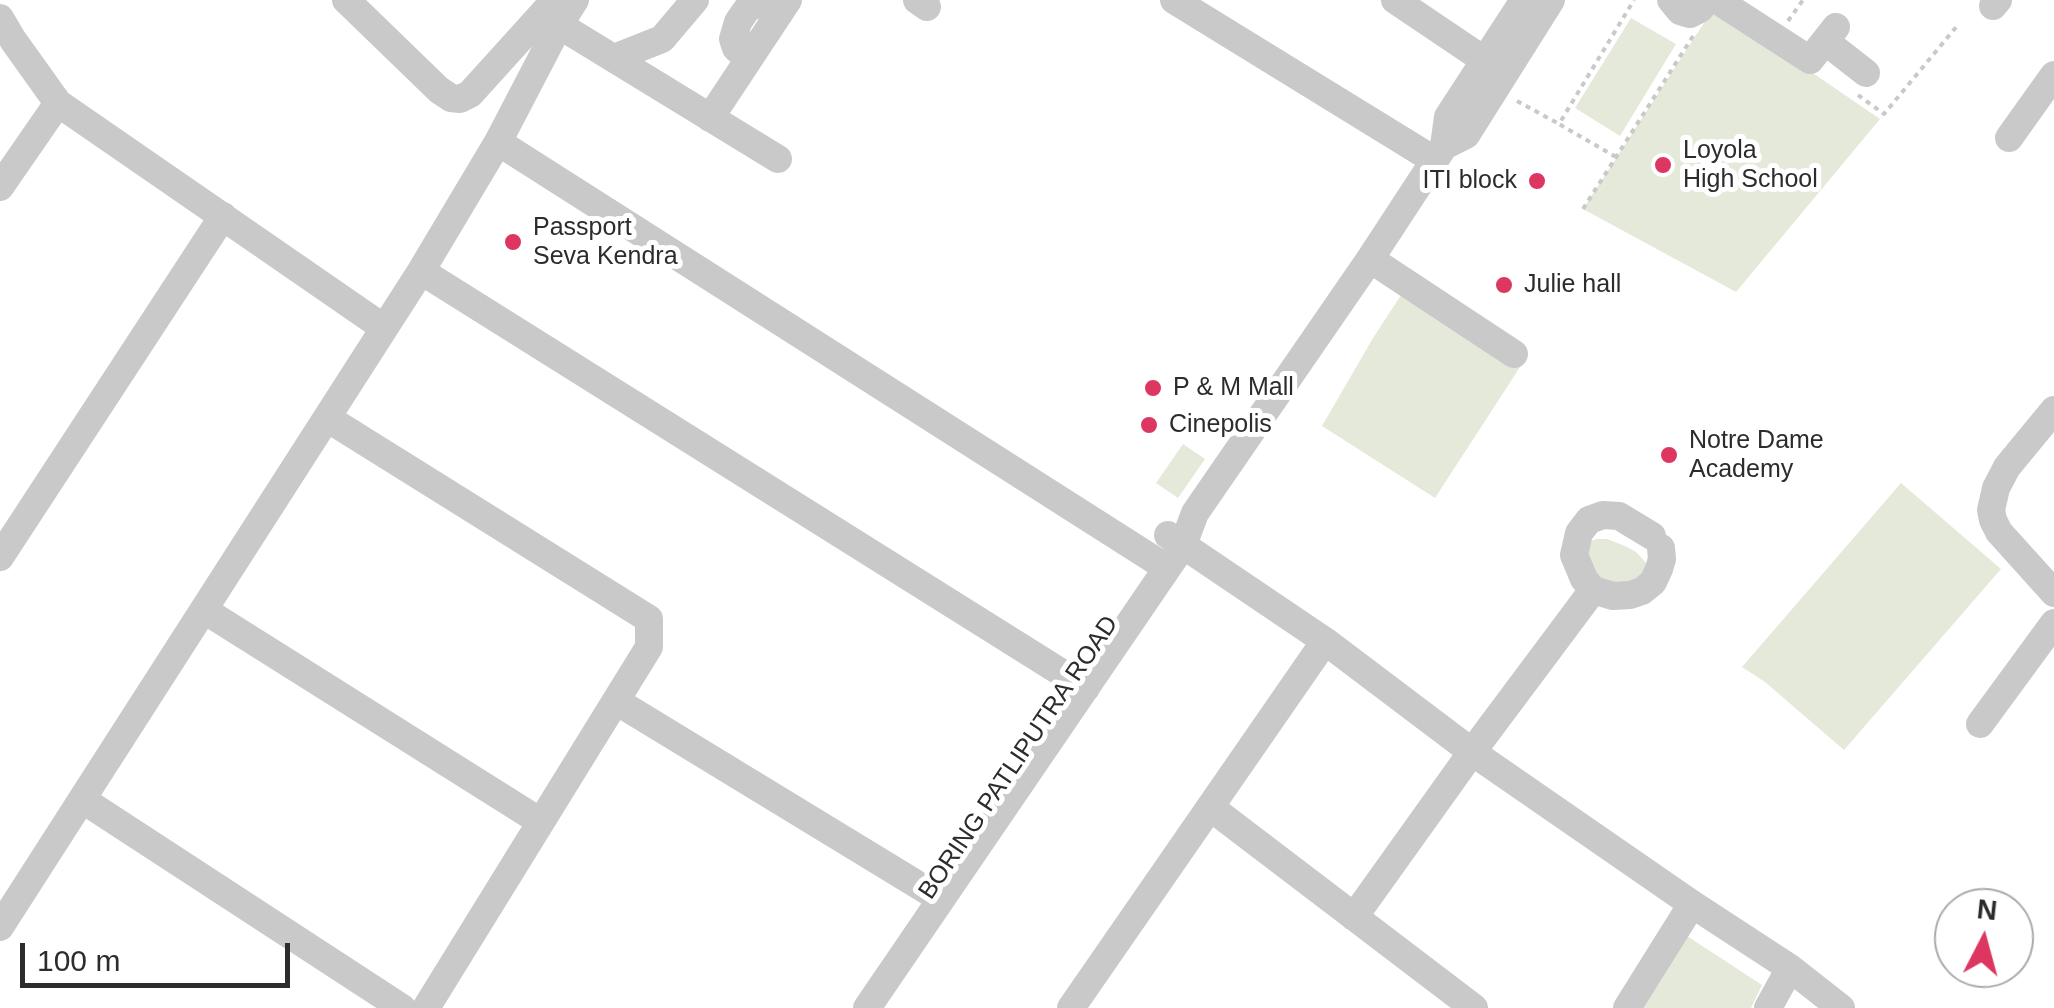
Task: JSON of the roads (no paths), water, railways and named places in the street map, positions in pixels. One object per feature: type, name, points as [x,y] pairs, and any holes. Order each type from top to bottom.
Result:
[{"type":"street","points":[[346,0],[439,90],[460,99],[576,0]]},
{"type":"street","points":[[614,58],[662,39],[695,0]]},
{"type":"street","points":[[1174,0],[1439,153]]},
{"type":"street","points":[[1395,0],[1495,58]]},
{"type":"street","points":[[1495,58],[1524,0]]},
{"type":"street","points":[[867,1008],[935,895],[1370,259],[1439,153],[1448,118],[1495,58],[1551,0]]},
{"type":"street","points":[[1672,0],[1680,11],[1690,14],[1700,10],[1706,0]]},
{"type":"street","points":[[1717,0],[1810,60],[1830,34],[1866,73]]},
{"type":"street","points":[[710,118],[784,7]]},
{"type":"street","points":[[557,13],[614,58],[778,160]]},
{"type":"street","points":[[0,927],[421,271],[498,142],[557,13]]},
{"type":"street","points":[[0,18],[58,104],[384,328]]},
{"type":"street","points":[[2009,138],[2054,75]]},
{"type":"street","points":[[0,186],[58,104]]},
{"type":"street","points":[[498,142],[1168,552],[1324,641],[1472,752],[1790,968],[1841,1008]]},
{"type":"street","points":[[0,557],[224,216]]},
{"type":"street","points":[[1370,259],[1514,354]]},
{"type":"street","points":[[421,271],[1080,684]]},
{"type":"street","points":[[2054,410],[2008,466],[1996,488],[1991,510],[1998,532],[2054,593]]},
{"type":"street","points":[[327,418],[649,619],[649,647],[426,1008]]},
{"type":"street","points":[[1619,516],[1656,542],[1662,559],[1653,582],[1642,591],[1613,596],[1594,590],[1579,570],[1574,554],[1579,533],[1589,520],[1619,516]]},
{"type":"street","points":[[1354,916],[1594,590]]},
{"type":"street","points":[[204,610],[541,822]]},
{"type":"street","points":[[1980,724],[2054,623]]},
{"type":"street","points":[[1071,1008],[1324,641]]},
{"type":"street","points":[[616,701],[935,895]]},
{"type":"street","points":[[83,800],[402,1008]]},
{"type":"street","points":[[1210,807],[1474,1008]]},
{"type":"street","name":"BORING PATLIPUTRA ROAD","points":[[848,1008],[935,895]]},
{"type":"street","points":[[1627,1008],[1692,904]]},
{"type":"street","points":[[1768,1008],[1790,968]]},
{"type":"place","name":"Loyola High School","points":[[1663,165]]},
{"type":"place","name":"ITI block","points":[[1537,181]]},
{"type":"place","name":"Passport Seva Kendra","points":[[513,242]]},
{"type":"place","name":"Julie hall","points":[[1504,285]]},
{"type":"place","name":"P & M Mall","points":[[1153,388]]},
{"type":"place","name":"Cinepolis","points":[[1149,425]]},
{"type":"place","name":"Notre Dame Academy","points":[[1669,455]]}]
